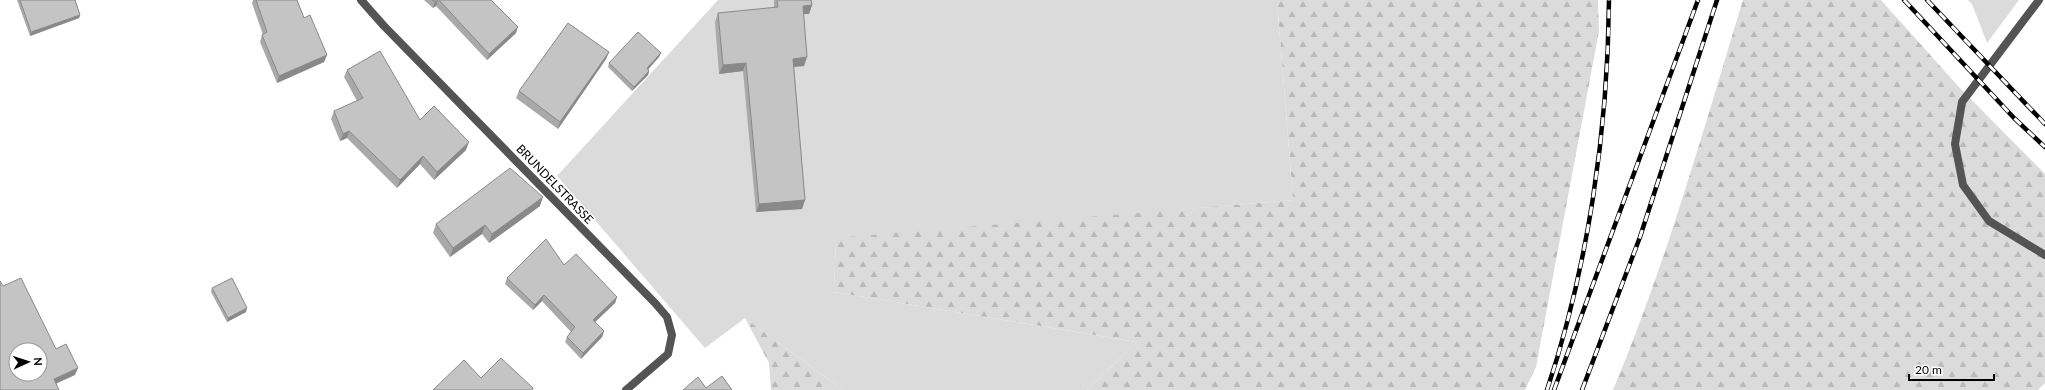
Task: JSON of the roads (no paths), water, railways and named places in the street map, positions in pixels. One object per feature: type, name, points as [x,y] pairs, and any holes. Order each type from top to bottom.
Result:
[{"type":"street","name":"BRUNDELSTRASSE","points":[[361,0],[384,26],[655,302],[667,317],[672,335],[668,354],[626,390]]},
{"type":"street","points":[[2039,0],[1962,102],[1955,144],[1963,185],[1989,220],[2045,255]]},
{"type":"railway","points":[[1547,390],[1574,295],[1593,198],[1605,98],[1609,0]]},
{"type":"railway","points":[[1554,390],[1698,0]]},
{"type":"railway","points":[[1582,390],[1640,237],[1717,0]]},
{"type":"railway","points":[[1904,0],[2014,118],[2045,147]]},
{"type":"railway","points":[[1927,0],[2045,124]]}]
